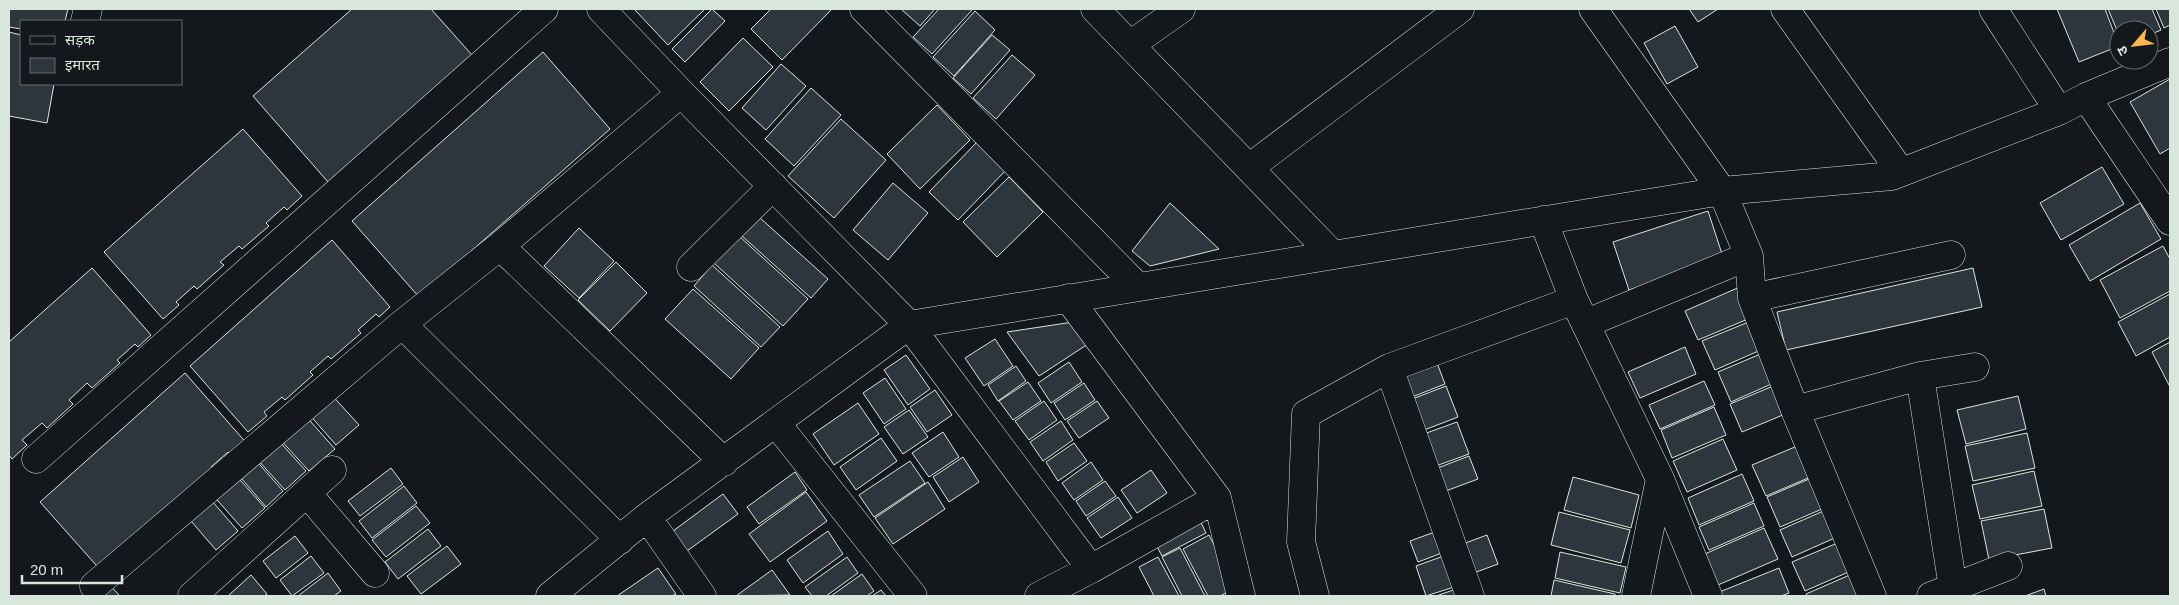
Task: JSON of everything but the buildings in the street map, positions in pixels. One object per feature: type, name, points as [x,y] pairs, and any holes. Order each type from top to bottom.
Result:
[{"type":"street","points":[[36,459],[544,9]]},
{"type":"street","points":[[864,9],[1138,286]]},
{"type":"street","points":[[1096,9],[1333,255]]},
{"type":"street","points":[[1130,45],[1181,9]]},
{"type":"street","points":[[1249,168],[1460,9]]},
{"type":"street","points":[[1593,9],[1722,191],[1749,256],[1752,298],[1795,410],[1872,596]]},
{"type":"street","points":[[1785,9],[1901,172]]},
{"type":"street","points":[[1993,9],[2059,111]]},
{"type":"street","points":[[609,12],[681,93],[909,325],[1091,569]]},
{"type":"street","points":[[550,596],[647,517],[909,325],[1722,191],[1892,176],[2059,111],[2086,97],[2170,62]]},
{"type":"street","points":[[94,586],[402,324],[500,246],[681,93]]},
{"type":"street","points":[[2086,97],[2170,221]]},
{"type":"street","points":[[691,267],[773,186]]},
{"type":"street","points":[[1543,220],[1581,312],[1660,479],[1708,596]]},
{"type":"street","points":[[500,246],[724,462]]},
{"type":"street","points":[[1752,298],[1952,255]]},
{"type":"street","points":[[1316,596],[1301,542],[1306,414],[1389,368],[1581,312],[1749,256]]},
{"type":"street","points":[[1068,298],[1217,498],[1241,596]]},
{"type":"street","points":[[402,324],[620,540]]},
{"type":"street","points":[[1795,410],[1920,376],[1975,367]]},
{"type":"street","points":[[1389,368],[1470,596]]},
{"type":"street","points":[[1920,376],[1942,592],[2008,566]]},
{"type":"street","points":[[776,423],[913,596]]},
{"type":"street","points":[[192,596],[332,470]]},
{"type":"street","points":[[1636,596],[1660,479]]},
{"type":"street","points":[[307,493],[375,573]]},
{"type":"street","points":[[1039,596],[1217,498]]},
{"type":"street","points":[[647,517],[702,596]]}]
